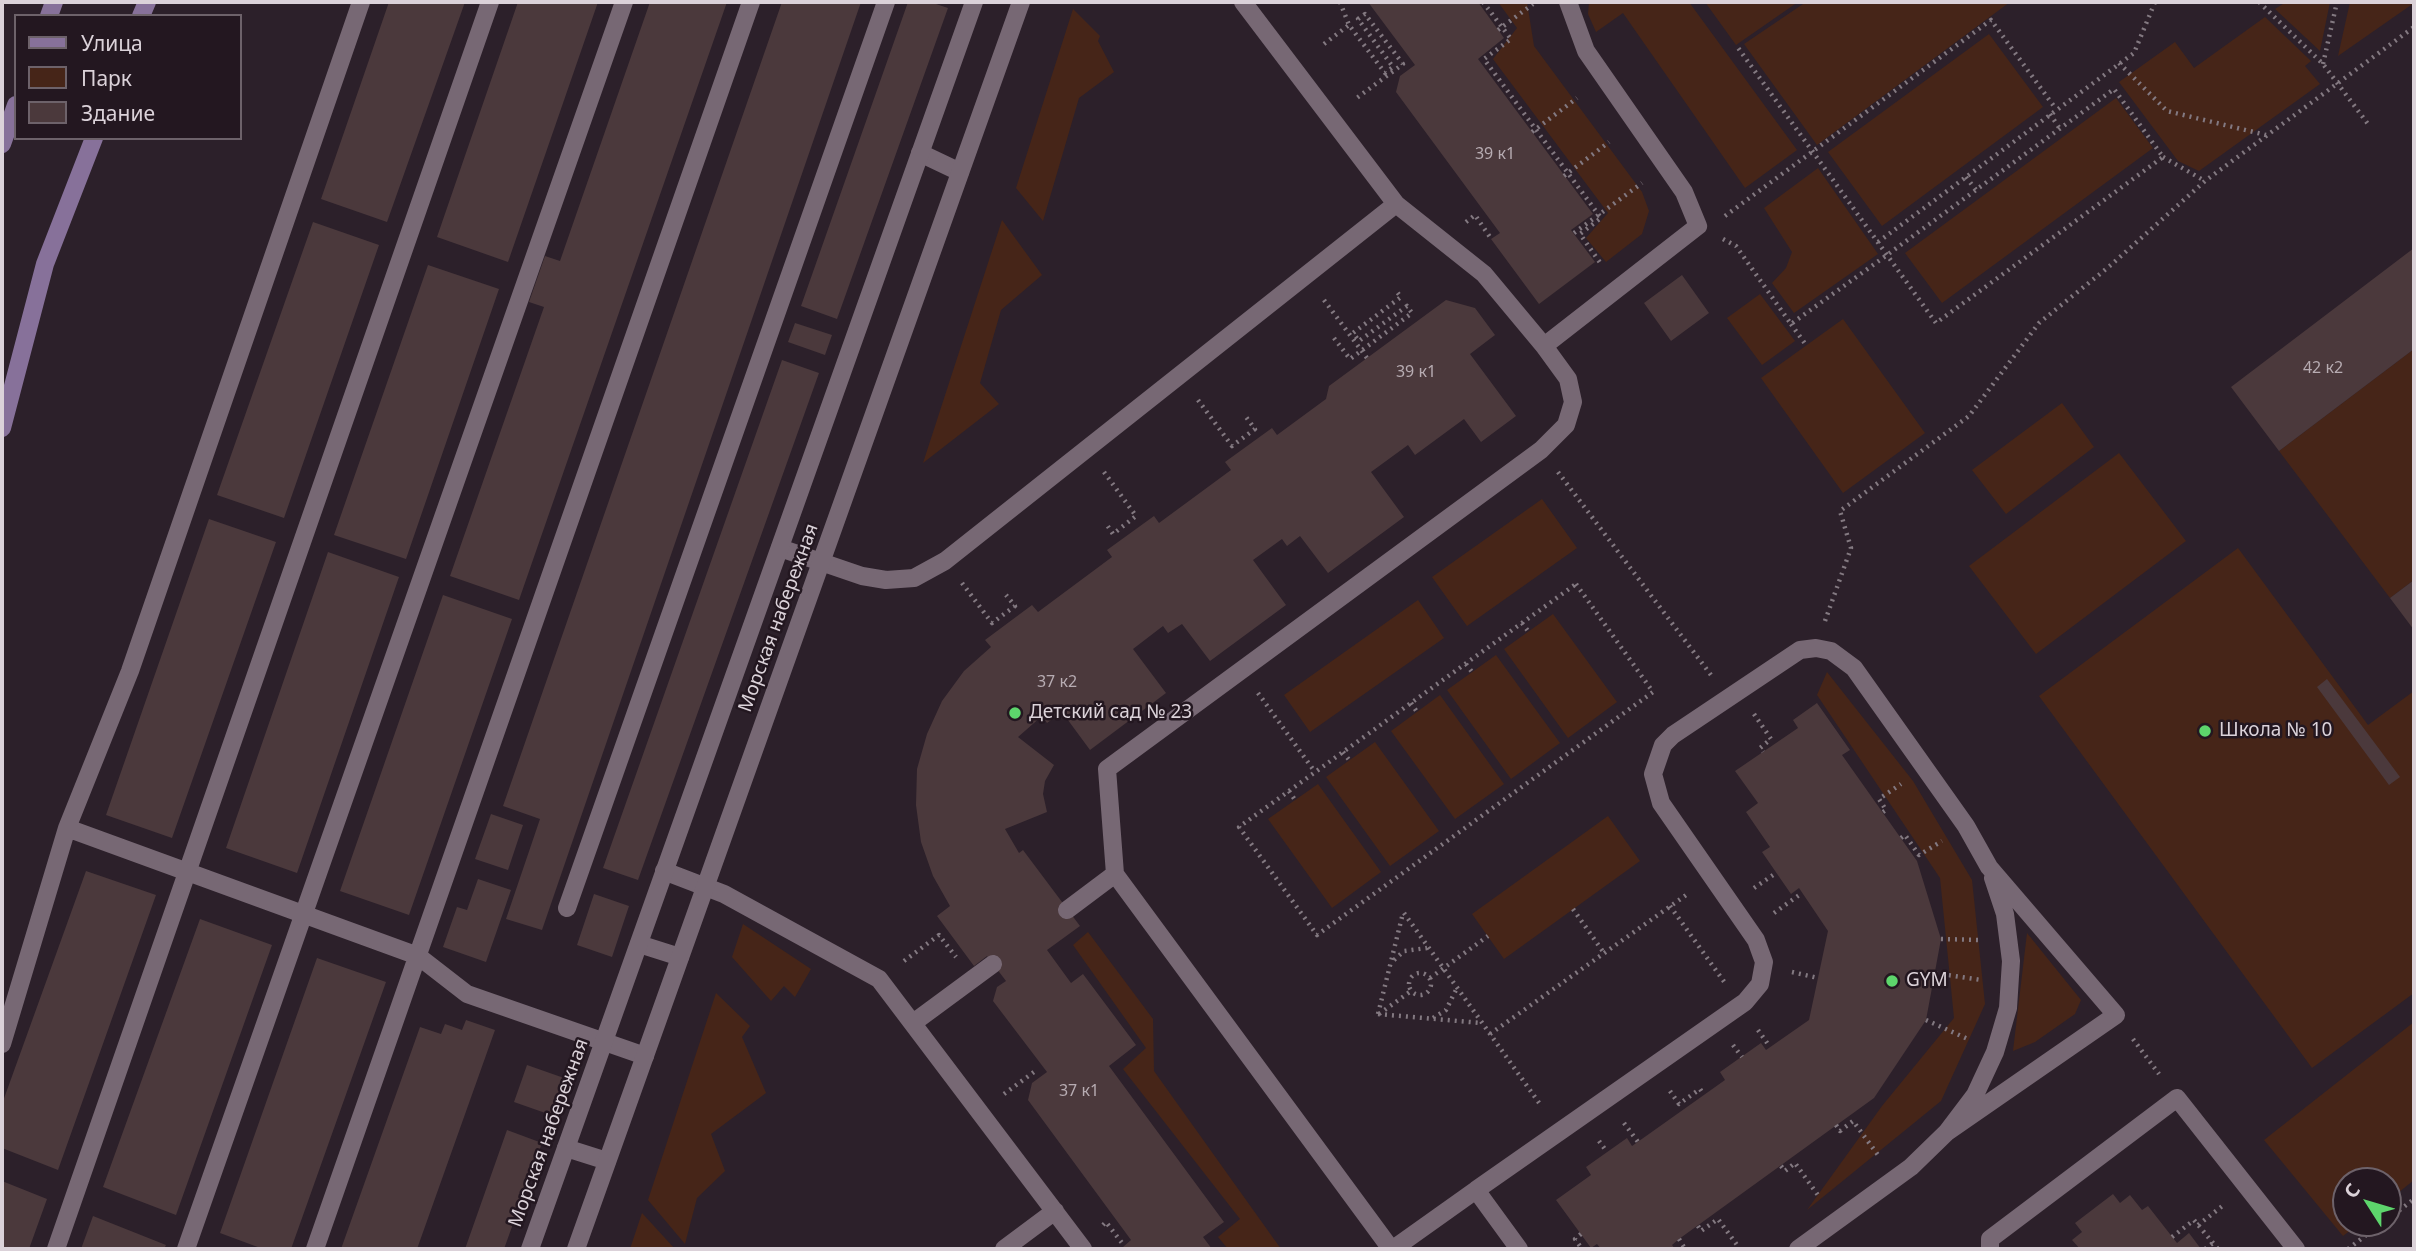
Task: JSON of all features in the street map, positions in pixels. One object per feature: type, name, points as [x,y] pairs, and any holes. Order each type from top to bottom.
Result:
[{"type":"main road","points":[[2,144],[14,111]]},
{"type":"main road","points":[[2,428],[45,264],[93,140]]},
{"type":"street","points":[[2,1044],[67,828],[130,671],[362,2]]},
{"type":"street","points":[[56,1249],[490,2]]},
{"type":"street","points":[[186,1249],[624,2]]},
{"type":"street","points":[[316,1249],[751,2]]},
{"type":"street","points":[[567,908],[886,2]]},
{"type":"street","name":"Морская набережная","points":[[530,1249],[974,2]]},
{"type":"street","name":"Морская набережная","points":[[576,1249],[1021,2]]},
{"type":"street","points":[[1243,2],[1396,204],[1484,274],[1544,346],[1568,379],[1573,402],[1566,425],[1541,450],[1107,769],[1115,874],[1392,1249],[1561,1133],[1754,993],[1760,984],[1764,962],[1756,940],[1661,803],[1653,774],[1663,745],[1788,656],[1816,648],[1838,654],[1854,668],[1966,826],[1989,867],[2005,914],[2008,941],[2008,1008],[1995,1052],[1975,1095],[1947,1132]]},
{"type":"street","points":[[1544,346],[1698,226],[1684,192],[1586,51],[1568,2]]},
{"type":"street","points":[[920,153],[960,172]]},
{"type":"street","points":[[780,548],[862,576],[915,578],[945,561],[1396,204]]},
{"type":"street","points":[[67,828],[418,956],[467,994],[645,1056]]},
{"type":"street","points":[[1798,1249],[1895,1179],[1947,1132],[2116,1015],[1989,867]]},
{"type":"street","points":[[664,871],[706,886],[879,979],[1083,1249]]},
{"type":"street","points":[[1067,910],[1115,874]]},
{"type":"street","points":[[639,944],[680,957]]},
{"type":"street","points":[[913,1023],[993,964]]},
{"type":"street","points":[[1990,1249],[1990,1239],[2177,1098],[2296,1249]]},
{"type":"street","points":[[566,1148],[607,1161]]},
{"type":"street","points":[[1476,1190],[1519,1249]]},
{"type":"street","points":[[1004,1249],[1055,1211]]},
{"type":"path","points":[[1340,2],[1349,25],[1385,73],[1393,67],[1358,19],[1365,14],[1403,64],[1381,80]]},
{"type":"path","points":[[1483,2],[1500,29],[1511,39],[1484,59],[1566,174],[1601,218],[1580,234],[1602,263],[1591,271]]},
{"type":"path","points":[[1878,242],[2134,53],[2155,2]]},
{"type":"path","points":[[2259,2],[2323,64],[2368,124]]},
{"type":"path","points":[[2323,64],[2337,2]]},
{"type":"path","points":[[1500,29],[1533,4]]},
{"type":"path","points":[[1698,226],[1717,221],[1991,20],[2056,109]]},
{"type":"path","points":[[1324,44],[1349,25]]},
{"type":"path","points":[[1816,648],[1852,548],[1840,511],[1969,416],[2039,323],[2111,265],[2205,181],[2414,27]]},
{"type":"path","points":[[1736,45],[1936,323],[2164,157]]},
{"type":"path","points":[[2119,63],[2167,111],[2267,135]]},
{"type":"path","points":[[1791,324],[2114,89],[2164,157],[2205,181]]},
{"type":"path","points":[[1534,130],[1577,98]]},
{"type":"path","points":[[2050,114],[2060,129]]},
{"type":"path","points":[[1566,174],[1609,142]]},
{"type":"path","points":[[1574,233],[1666,166]]},
{"type":"path","points":[[1966,177],[1976,190]]},
{"type":"path","points":[[1459,227],[1475,215],[1490,237]]},
{"type":"path","points":[[1698,226],[1735,246],[1807,345]]},
{"type":"path","points":[[1306,275],[1367,358]]},
{"type":"path","points":[[1334,338],[1350,359],[1362,351],[1412,313],[1407,306],[1359,341],[1353,332],[1401,297],[1397,292]]},
{"type":"path","points":[[1179,375],[1232,446],[1255,429],[1246,417]]},
{"type":"path","points":[[1087,449],[1136,516],[1113,534],[1105,522]]},
{"type":"path","points":[[1541,450],[1771,739],[1760,748],[1763,752]]},
{"type":"path","points":[[945,561],[992,624],[1015,606],[1006,595]]},
{"type":"path","points":[[1576,584],[1653,692],[1317,935],[1239,827],[1466,664],[1576,584]]},
{"type":"path","points":[[1522,623],[1528,631]]},
{"type":"path","points":[[1466,664],[1472,672]]},
{"type":"path","points":[[1242,670],[1315,772]]},
{"type":"path","points":[[1411,703],[1417,712]]},
{"type":"path","points":[[1343,752],[1350,761]]},
{"type":"path","points":[[1883,812],[1886,810],[1879,799],[1925,767]]},
{"type":"path","points":[[1289,792],[1295,800]]},
{"type":"path","points":[[1901,838],[1905,835],[1919,855],[1966,826]]},
{"type":"path","points":[[1490,1034],[1712,876]]},
{"type":"path","points":[[1670,906],[1740,1005]]},
{"type":"path","points":[[1573,909],[1604,953]]},
{"type":"path","points":[[1378,1014],[1404,913],[1561,1133]]},
{"type":"path","points":[[879,979],[939,935],[956,958]]},
{"type":"path","points":[[1430,978],[1488,936]]},
{"type":"path","points":[[1941,939],[2008,941]]},
{"type":"path","points":[[1392,963],[1404,951],[1429,948]]},
{"type":"path","points":[[1421,973],[1430,978],[1431,988],[1427,994],[1420,996],[1411,991],[1409,984],[1414,975],[1421,973]]},
{"type":"path","points":[[1935,973],[2009,983]]},
{"type":"path","points":[[1430,1019],[1446,1010],[1457,988]]},
{"type":"path","points":[[1378,1014],[1411,991]]},
{"type":"path","points":[[1378,1014],[1482,1023]]},
{"type":"path","points":[[2116,1015],[2177,1098]]},
{"type":"path","points":[[1926,1020],[1995,1052]]},
{"type":"path","points":[[1010,1089],[1034,1072]]},
{"type":"path","points":[[1836,1125],[1840,1131],[1853,1121],[1895,1179]]},
{"type":"path","points":[[1781,1166],[1785,1171],[1795,1163],[1837,1221]]},
{"type":"path","points":[[1698,1226],[1702,1231],[1718,1219],[1740,1249]]},
{"type":"path","points":[[2172,1237],[2194,1220],[2218,1249]]},
{"type":"path","points":[[1115,1234],[1122,1244]]},
{"type":"path","points":[[1581,1234],[1574,1239],[1582,1249]]},
{"type":"path","points":[[2348,1249],[2364,1237]]},
{"type":"path","points":[[1679,1239],[1685,1249]]},
{"type":"path","points":[[2205,1249],[2213,1244]]},
{"type":"green space","points":[[1498,2],[1527,2],[1534,46],[1642,192],[1649,211],[1642,234],[1606,262],[1586,238],[1608,213],[1493,59],[1517,28]]},
{"type":"green space","points":[[1589,2],[1689,2],[1797,150],[1745,188],[1623,13],[1596,32],[1588,14]]},
{"type":"green space","points":[[1705,2],[1798,2],[1736,45]]},
{"type":"green space","points":[[1806,2],[2010,2],[1817,145],[1744,44]]},
{"type":"green space","points":[[2286,2],[2330,2],[2320,51],[2275,9]]},
{"type":"green space","points":[[2350,2],[2414,2],[2414,3],[2338,56]]},
{"type":"green space","points":[[1073,9],[1100,36],[1098,41],[1114,72],[1079,98],[1043,221],[1016,188]]},
{"type":"green space","points":[[2265,17],[2311,61],[2305,66],[2320,84],[2199,171],[2178,161],[2119,82],[2175,42],[2194,68]]},
{"type":"green space","points":[[1989,34],[2043,107],[1882,226],[1828,152]]},
{"type":"green space","points":[[2116,98],[2153,148],[1942,303],[1905,253]]},
{"type":"green space","points":[[1818,168],[1878,254],[1794,313],[1772,283],[1786,268],[1792,252],[1764,208]]},
{"type":"green space","points":[[1002,220],[1042,275],[1001,310],[980,383],[999,404],[923,463]]},
{"type":"green space","points":[[1760,294],[1795,341],[1762,365],[1727,318]]},
{"type":"green space","points":[[1843,319],[1925,433],[1843,493],[1761,378]]},
{"type":"green space","points":[[2414,349],[2414,580],[2390,598],[2279,451]]},
{"type":"green space","points":[[2062,403],[2094,447],[2006,514],[1972,470]]},
{"type":"green space","points":[[2119,453],[2186,541],[2036,654],[1969,566]]},
{"type":"green space","points":[[1542,499],[1577,548],[1467,626],[1432,577]]},
{"type":"green space","points":[[2238,548],[2368,725],[2414,691],[2414,993],[2312,1068],[2039,696]]},
{"type":"green space","points":[[1418,600],[1444,638],[1310,732],[1284,695]]},
{"type":"green space","points":[[1553,614],[1617,702],[1568,738],[1504,649]]},
{"type":"green space","points":[[1496,655],[1560,743],[1511,779],[1447,690]]},
{"type":"green space","points":[[1827,672],[1913,781],[1972,880],[1985,1004],[1941,1101],[1807,1210],[1882,1106],[1954,1018],[1940,878],[1817,695]]},
{"type":"green space","points":[[1440,695],[1504,784],[1455,819],[1391,731]]},
{"type":"green space","points":[[1375,742],[1439,831],[1390,866],[1326,777]]},
{"type":"green space","points":[[1318,784],[1381,872],[1332,908],[1268,819]]},
{"type":"green space","points":[[1608,816],[1640,861],[1504,959],[1472,914]]},
{"type":"green space","points":[[743,924],[811,969],[795,997],[784,986],[771,1001],[732,957]]},
{"type":"green space","points":[[1088,932],[1153,1019],[1154,1071],[1281,1249],[1228,1249],[1218,1237],[1240,1219],[1123,1069],[1146,1048],[1073,945]]},
{"type":"green space","points":[[2027,933],[2081,1000],[2075,1014],[2035,1042],[2013,1051]]},
{"type":"green space","points":[[716,993],[750,1026],[742,1037],[766,1093],[711,1134],[725,1171],[697,1198],[685,1244],[648,1200]]},
{"type":"green space","points":[[2414,1022],[2414,1180],[2402,1190],[2402,1167],[2332,1167],[2332,1223],[2264,1140]]},
{"type":"green space","points":[[642,1213],[675,1249],[630,1249]]},
{"type":"building","points":[[389,2],[465,2],[387,222],[321,199]]},
{"type":"building","points":[[518,2],[598,2],[508,262],[437,237]]},
{"type":"building","points":[[650,2],[727,2],[519,600],[450,576],[544,307],[529,302],[545,256],[560,261]]},
{"type":"building","points":[[782,2],[861,2],[542,930],[506,919],[540,819],[503,806]]},
{"type":"building","points":[[908,2],[930,2],[948,8],[837,319],[801,306]]},
{"type":"building","points":[[1368,2],[1478,2],[1504,38],[1478,59],[1593,214],[1571,230],[1595,262],[1539,304],[1491,239],[1500,233],[1396,92],[1400,76],[1415,65]]},
{"type":"building","points":[[313,222],[379,245],[284,518],[217,495]]},
{"type":"building","points":[[2414,248],[2414,349],[2279,451],[2231,387]]},
{"type":"building","points":[[428,265],[499,289],[406,559],[334,535]]},
{"type":"building","points":[[1682,275],[1709,313],[1671,341],[1644,303]]},
{"type":"building","points":[[1446,300],[1475,308],[1495,335],[1470,354],[1516,416],[1481,442],[1464,419],[1415,455],[1408,445],[1371,472],[1404,517],[1328,573],[1300,536],[1287,546],[1282,539],[1253,560],[1286,605],[1210,661],[1182,624],[1168,633],[1163,626],[1133,649],[1166,693],[1090,750],[1062,712],[1047,723],[1042,716],[1018,737],[1054,765],[1045,781],[1043,794],[1047,812],[1005,829],[1019,853],[1023,850],[1080,926],[1047,950],[1071,983],[1083,974],[1136,1045],[1109,1066],[1224,1222],[1203,1237],[1212,1249],[1125,1249],[1123,1247],[1131,1240],[1028,1100],[1032,1083],[1047,1072],[993,1001],[997,987],[1006,981],[987,956],[974,966],[937,916],[950,906],[933,876],[921,842],[916,805],[917,769],[927,734],[942,701],[964,671],[991,647],[985,640],[1032,605],[1038,612],[1112,557],[1107,550],[1154,516],[1159,523],[1231,470],[1225,462],[1272,428],[1277,435],[1326,399],[1329,386]]},
{"type":"building","points":[[795,323],[832,335],[825,355],[788,342]]},
{"type":"building","points":[[782,360],[819,373],[638,880],[603,868]]},
{"type":"building","points":[[209,519],[276,542],[172,838],[106,815]]},
{"type":"building","points":[[328,552],[399,577],[297,873],[226,848]]},
{"type":"building","points":[[2414,580],[2414,630],[2390,598]]},
{"type":"building","points":[[443,595],[512,619],[409,915],[340,891]]},
{"type":"building","points":[[2327,679],[2400,777],[2389,785],[2317,687]]},
{"type":"building","points":[[1817,703],[1850,750],[1842,755],[1917,861],[1941,939],[1926,1020],[1874,1098],[1679,1239],[1672,1245],[1675,1249],[1601,1249],[1597,1244],[1591,1248],[1556,1200],[1591,1175],[1586,1167],[1627,1138],[1632,1146],[1725,1080],[1720,1072],[1761,1043],[1766,1050],[1809,1020],[1828,931],[1799,888],[1791,894],[1762,852],[1770,847],[1746,812],[1758,803],[1735,771],[1798,728],[1793,720]]},
{"type":"building","points":[[491,814],[523,825],[508,870],[475,859]]},
{"type":"building","points":[[86,871],[156,895],[58,1170],[2,1148],[2,1104]]},
{"type":"building","points":[[478,879],[511,890],[486,962],[443,947],[457,907],[467,910]]},
{"type":"building","points":[[594,894],[629,906],[612,957],[577,945]]},
{"type":"building","points":[[200,919],[272,945],[176,1215],[103,1187]]},
{"type":"building","points":[[317,958],[386,982],[291,1249],[263,1249],[220,1233]]},
{"type":"building","points":[[466,1020],[495,1030],[417,1249],[341,1249],[420,1027],[441,1034],[445,1024],[462,1030]]},
{"type":"building","points":[[527,1065],[564,1078],[551,1115],[514,1102]]},
{"type":"building","points":[[507,1130],[542,1143],[504,1249],[465,1249]]},
{"type":"building","points":[[2,1181],[47,1199],[29,1249],[2,1249]]},
{"type":"building","points":[[2113,1194],[2120,1203],[2130,1195],[2142,1210],[2148,1206],[2177,1243],[2189,1233],[2201,1249],[2080,1249],[2072,1240],[2082,1232],[2075,1223]]},
{"type":"building","points":[[93,1216],[166,1245],[164,1249],[81,1249]]},
{"type":"place","name":"Детский сад № 23","points":[[1015,713]]},
{"type":"place","name":"Школа № 10","points":[[2205,731]]},
{"type":"place","name":"GYM","points":[[1892,981]]}]
